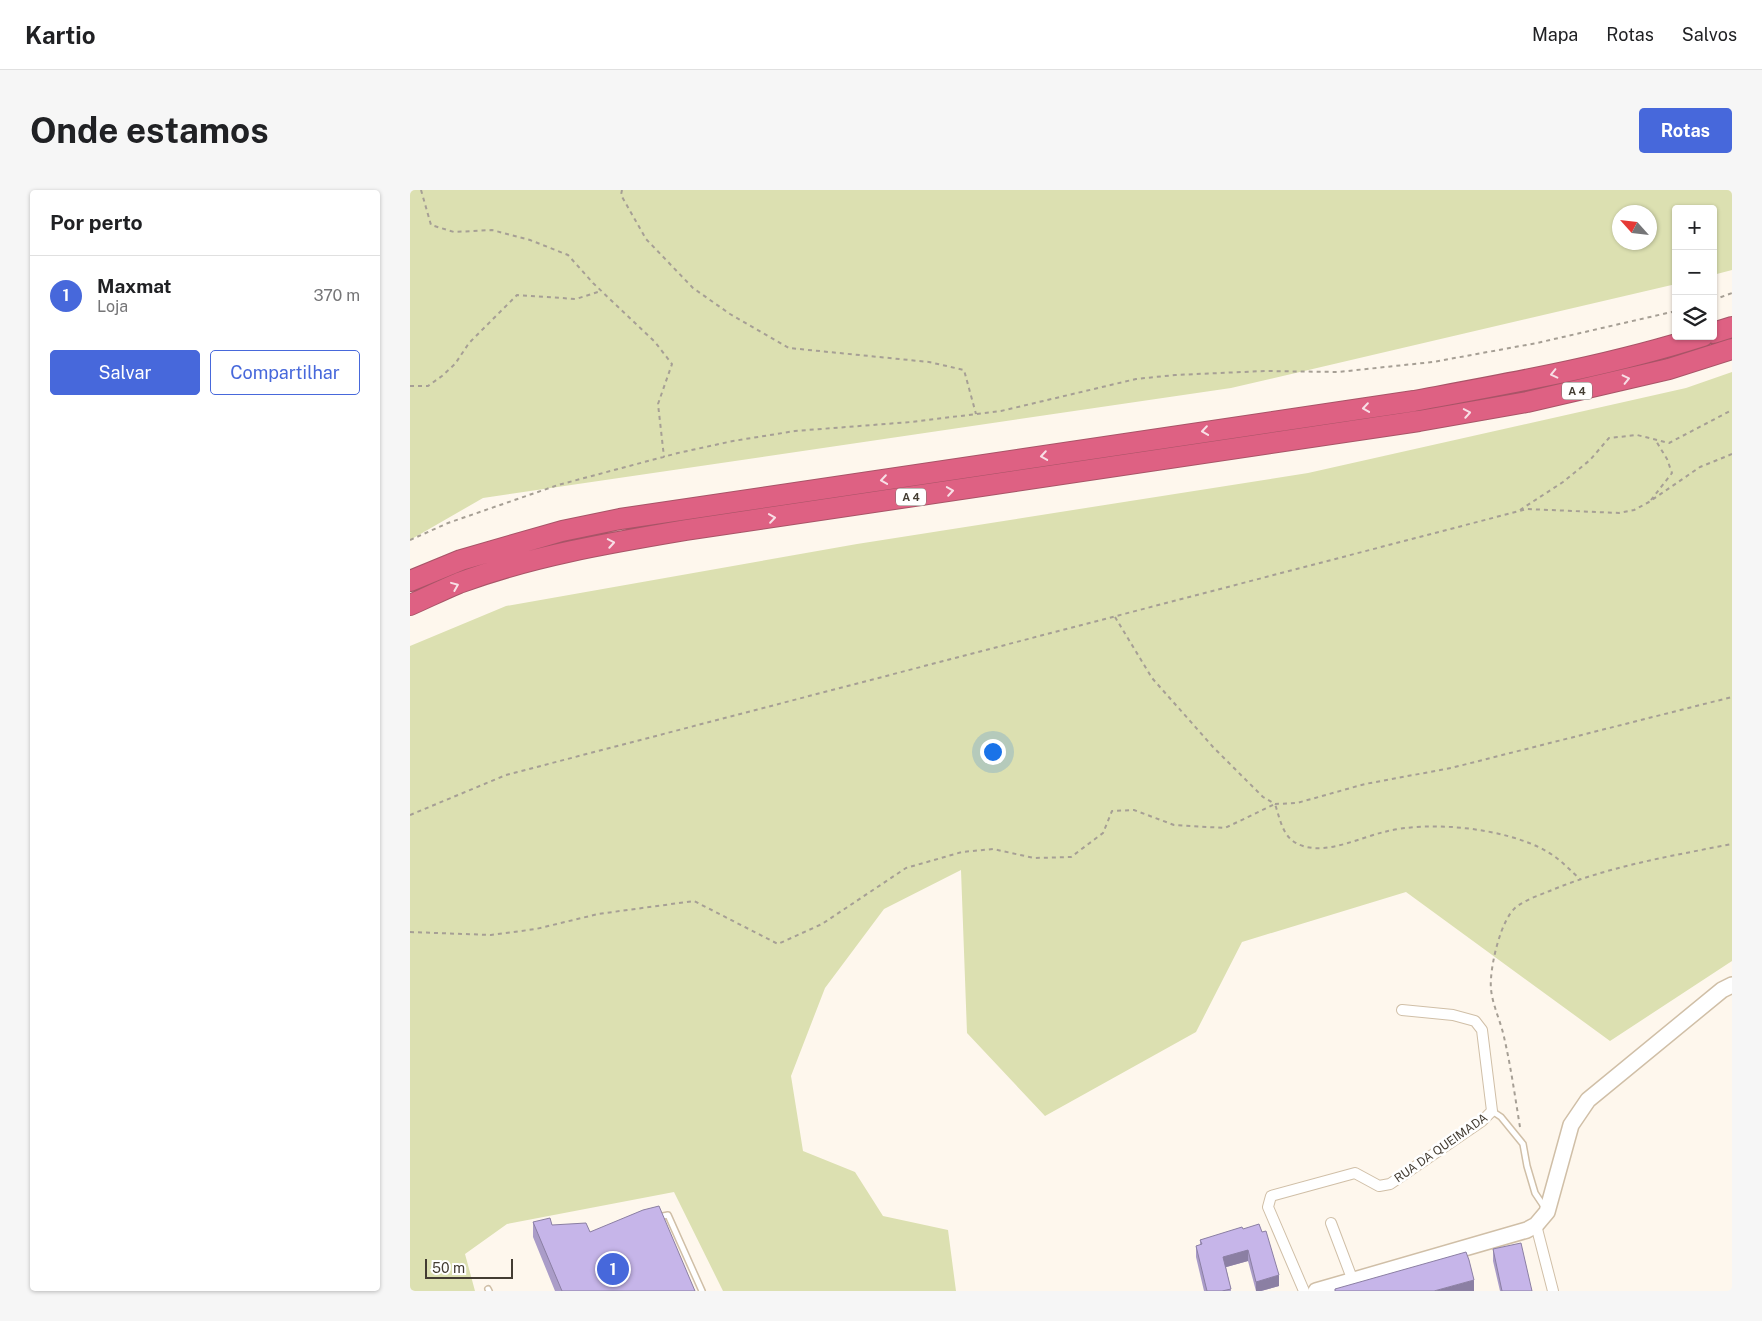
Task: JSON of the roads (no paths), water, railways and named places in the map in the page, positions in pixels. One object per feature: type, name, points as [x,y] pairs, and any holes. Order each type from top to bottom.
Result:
[{"type":"highway","points":[[1717,332],[1732,327]]},
{"type":"highway","name":"A 4","points":[[410,581],[461,560],[562,531],[620,519],[1414,401],[1530,380],[1665,348],[1690,340]]},
{"type":"highway","name":"A 4","points":[[410,605],[459,584],[532,560],[598,545],[686,530],[1419,421],[1528,402],[1669,369],[1732,349]]},
{"type":"main road","points":[[1316,1291],[1536,1226],[1547,1212],[1571,1125],[1588,1100],[1722,990],[1732,985]]},
{"type":"street","name":"RUA DA QUEIMADA","points":[[1304,1291],[1268,1207],[1271,1196],[1355,1173],[1379,1186],[1390,1184],[1482,1121],[1492,1111],[1482,1030],[1475,1021],[1453,1015],[1402,1010]]},
{"type":"street","points":[[1331,1224],[1353,1281]]},
{"type":"street","points":[[1536,1226],[1553,1291]]},
{"type":"lane","points":[[1492,1111],[1501,1116],[1523,1144],[1535,1193],[1547,1212]]},
{"type":"lane","points":[[651,1219],[668,1215],[702,1291]]},
{"type":"place","name":"Maxmat","points":[[613,1269]]}]
